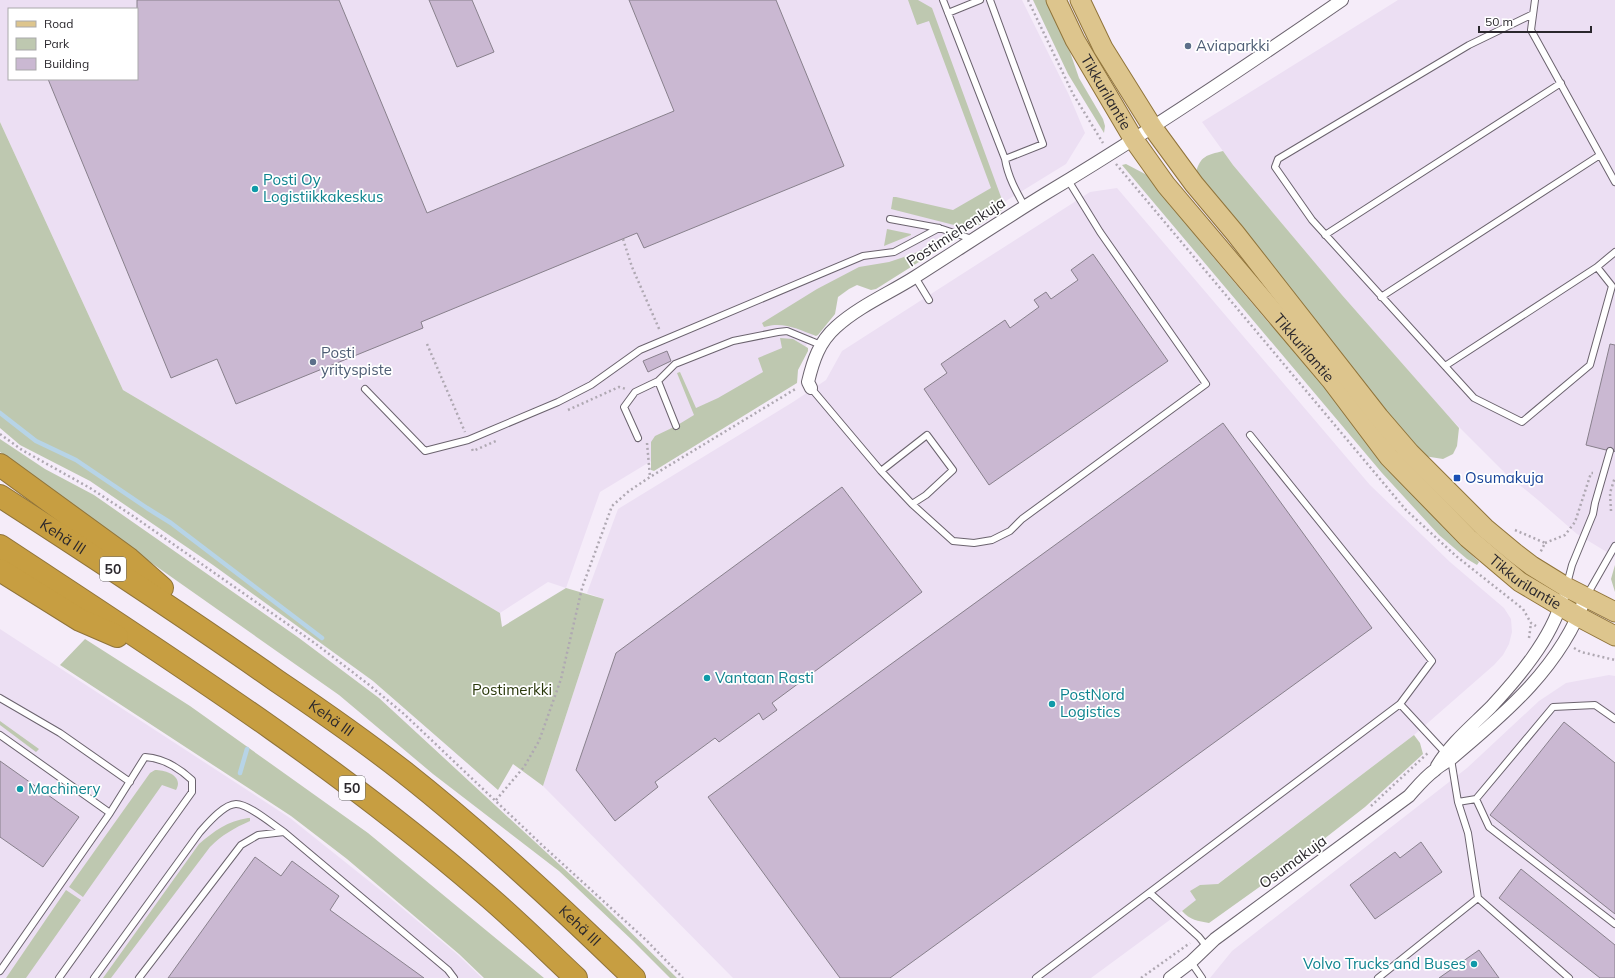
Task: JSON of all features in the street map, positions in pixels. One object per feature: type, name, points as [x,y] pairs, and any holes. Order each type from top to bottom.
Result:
[{"type":"highway","points":[[0,465],[129,559],[224,643]]},
{"type":"highway","name":"Kehä III","points":[[0,496],[112,568],[224,643],[342,726],[416,782],[464,821],[561,907],[634,978]]},
{"type":"highway","name":"50","points":[[0,546],[169,658],[321,764],[440,856],[499,906],[576,978]]},
{"type":"highway","points":[[0,570],[80,620],[169,658]]},
{"type":"main road","name":"Tikkurilantie","points":[[1056,0],[1074,40],[1120,119],[1166,185],[1331,380],[1389,457],[1468,538],[1520,582],[1579,617],[1615,636]]},
{"type":"main road","name":"Tikkurilantie","points":[[1080,0],[1103,48],[1153,128],[1194,184],[1235,233],[1379,417],[1410,453],[1485,528],[1532,566],[1585,598],[1615,612]]},
{"type":"street","name":"Postimiehenkuja","points":[[811,388],[808,382],[813,359],[822,344],[836,327],[858,311],[915,277],[972,239],[1153,128],[1342,0]]},
{"type":"street","name":"Osumakuja","points":[[1170,978],[1191,962],[1215,939],[1409,796],[1434,770],[1444,752],[1491,707],[1530,661],[1547,633],[1560,606],[1566,587]]},
{"type":"street","name":"Osumakuja","points":[[1444,752],[1511,706],[1536,680],[1559,651],[1579,617],[1585,598]]},
{"type":"lane","points":[[944,0],[1005,159],[1006,167],[1013,186],[1025,207]]},
{"type":"lane","points":[[948,13],[980,0]]},
{"type":"lane","points":[[990,0],[1043,144],[1005,159]]},
{"type":"lane","points":[[1534,0],[1531,30],[1615,182]]},
{"type":"lane","points":[[1533,14],[1469,45],[1278,159],[1275,167],[1312,220],[1474,398],[1522,422],[1590,365],[1612,286],[1597,267]]},
{"type":"lane","points":[[1325,235],[1561,83]]},
{"type":"lane","points":[[1381,297],[1600,155]]},
{"type":"lane","points":[[811,388],[881,471],[912,504],[953,541],[974,543],[992,540],[1010,531],[1028,514],[1206,384],[1100,232],[1068,180]]},
{"type":"lane","points":[[890,219],[938,228],[972,239]]},
{"type":"lane","points":[[365,389],[425,452],[461,442],[558,402],[591,385],[640,350],[863,256],[894,252],[938,228]]},
{"type":"lane","points":[[1444,366],[1597,267],[1615,252]]},
{"type":"lane","points":[[915,277],[929,300]]},
{"type":"lane","points":[[638,438],[624,407],[635,392],[658,381],[675,364],[733,341],[778,332],[787,332],[822,344]]},
{"type":"lane","points":[[658,381],[676,426]]},
{"type":"lane","points":[[881,471],[927,435],[953,470],[926,495],[912,504]]},
{"type":"lane","points":[[1036,978],[1400,704],[1432,660],[1250,435]]},
{"type":"lane","points":[[1566,587],[1572,565],[1593,514],[1594,503],[1610,451]]},
{"type":"lane","points":[[1585,598],[1615,546]]},
{"type":"lane","points":[[0,698],[60,733],[130,782]]},
{"type":"lane","points":[[1400,704],[1444,752],[1468,833],[1478,898],[1569,978]]},
{"type":"lane","points":[[1458,802],[1476,799],[1553,707],[1596,705],[1615,719]]},
{"type":"lane","points":[[0,735],[110,813]]},
{"type":"lane","points":[[0,971],[110,813],[145,757],[163,760],[184,773],[192,780],[192,792],[59,978]]},
{"type":"lane","points":[[1476,799],[1489,827],[1615,924]]},
{"type":"lane","points":[[94,978],[200,832],[212,818],[228,807],[236,804],[253,810],[284,832],[448,970],[454,978]]},
{"type":"lane","points":[[139,978],[241,845],[258,835],[284,832]]},
{"type":"lane","points":[[1150,893],[1199,936],[1207,947]]},
{"type":"lane","points":[[1378,978],[1478,898]]},
{"type":"lane","points":[[1191,962],[1202,978]]},
{"type":"path","points":[[1028,0],[1073,94],[1122,171],[1406,510],[1456,556],[1523,609],[1531,623],[1534,625]]},
{"type":"path","points":[[623,239],[632,267],[660,329]]},
{"type":"path","points":[[496,800],[524,767],[540,741],[561,679],[582,588],[612,506],[629,491],[650,477],[792,392]]},
{"type":"path","points":[[0,434],[22,450],[108,499],[316,644],[368,684],[404,714],[542,845],[646,940],[683,978]]},
{"type":"path","points":[[638,438],[648,444],[650,477]]},
{"type":"path","points":[[1545,543],[1565,535],[1575,522],[1591,473],[1603,474]]},
{"type":"path","points":[[1611,511],[1610,493],[1615,477]]},
{"type":"path","points":[[1529,640],[1531,623]]},
{"type":"path","points":[[1581,652],[1615,660]]},
{"type":"path","points":[[1369,807],[1420,762],[1444,752]]},
{"type":"path","points":[[1141,978],[1199,936]]},
{"type":"shaded area","points":[[0,0],[1022,0],[1069,95],[1085,133],[1066,164],[872,283],[861,275],[833,293],[832,308],[780,383],[600,492],[566,588],[548,582],[500,613],[123,390],[0,122]]},
{"type":"shaded area","points":[[1398,0],[1615,0],[1615,557],[1577,534],[1505,473],[1449,417],[1342,295],[1233,165],[1202,122]]},
{"type":"shaded area","points":[[1117,188],[1370,485],[1450,562],[1504,608],[1511,619],[1512,632],[1509,644],[1503,655],[1494,665],[1414,735],[1091,978],[733,978],[543,786],[604,599],[587,593],[618,509],[793,402],[826,380],[842,351],[1090,192]]},
{"type":"shaded area","points":[[0,629],[290,818],[389,897],[458,955],[482,978],[0,978]]},
{"type":"shaded area","points":[[1609,675],[1615,676],[1615,978],[1210,978],[1232,951],[1467,768],[1539,701],[1566,683]]},
{"type":"green space","points":[[908,0],[918,0],[932,8],[1005,208],[979,225],[968,227],[958,226],[891,209],[893,197],[896,197],[953,210],[991,188],[929,21],[917,25]]},
{"type":"green space","points":[[1033,0],[1046,0],[1070,52],[1079,78],[1103,119],[1105,126],[1104,133],[1068,74]]},
{"type":"green space","name":"Postimerkki","points":[[0,122],[123,390],[500,613],[502,627],[566,588],[604,599],[543,786],[513,764],[498,790],[373,681],[213,565],[90,481],[20,445],[0,428]]},
{"type":"green space","points":[[1223,151],[1233,165],[1342,295],[1459,428],[1457,446],[1453,454],[1443,459],[1424,456],[1411,446],[1196,173],[1200,163],[1205,157]]},
{"type":"green space","points":[[1126,164],[1147,175],[1159,188],[1186,219],[1203,245],[1268,322],[1335,395],[1379,459],[1479,562],[1477,565],[1467,559],[1439,535],[1382,473],[1122,165]]},
{"type":"green space","points":[[887,229],[911,234],[911,235],[884,246]]},
{"type":"green space","points":[[934,244],[934,251],[930,255],[876,289],[871,290],[857,285],[838,297],[835,314],[816,336],[797,328],[784,325],[771,325],[764,327],[762,323],[817,289],[859,267],[889,262],[913,254]]},
{"type":"green space","points":[[780,338],[793,339],[808,348],[808,351],[798,370],[797,383],[654,471],[651,470],[651,442],[655,436],[694,415],[677,373],[680,372],[696,408],[718,398],[763,372],[758,358],[782,348]]},
{"type":"green space","points":[[0,439],[45,469],[94,495],[299,638],[379,698],[599,901],[677,978],[670,978],[559,871],[433,774],[339,695],[62,500],[0,452]]},
{"type":"green space","points":[[1615,565],[1615,592],[1611,579]]},
{"type":"green space","points":[[85,639],[190,706],[368,833],[544,978],[484,978],[459,954],[347,859],[291,816],[60,665]]},
{"type":"green space","points":[[0,721],[39,749],[36,752],[0,725]]},
{"type":"green space","points":[[1414,735],[1420,743],[1423,754],[1365,807],[1297,860],[1209,923],[1191,918],[1182,911],[1196,900],[1190,891],[1200,885],[1218,884]]},
{"type":"green space","points":[[155,770],[164,771],[173,775],[178,781],[176,790],[162,785],[83,897],[69,887],[150,773]]},
{"type":"green space","points":[[250,818],[250,821],[228,832],[210,847],[111,978],[103,978],[199,844],[222,827],[241,819]]},
{"type":"green space","points":[[66,890],[81,900],[26,978],[6,978]]},
{"type":"building","name":"Posti Oy Logistiikkakeskus","points":[[137,0],[339,0],[427,213],[674,111],[629,0],[776,0],[844,166],[644,248],[637,233],[421,322],[423,328],[236,404],[217,359],[171,378],[48,80],[138,80]]},
{"type":"building","points":[[429,0],[472,0],[494,52],[457,67]]},
{"type":"building","points":[[1093,254],[1168,361],[989,485],[924,389],[947,373],[941,364],[1005,320],[1010,328],[1039,307],[1034,300],[1046,292],[1051,299],[1078,280],[1071,270]]},
{"type":"building","points":[[1610,344],[1615,345],[1615,452],[1611,447],[1606,450],[1586,445]]},
{"type":"building","points":[[667,351],[671,361],[648,372],[643,361]]},
{"type":"building","name":"PostNord Logistics","points":[[1223,423],[1372,628],[890,978],[840,978],[708,797]]},
{"type":"building","name":"Vantaan Rasti","points":[[842,487],[922,592],[772,703],[777,710],[763,720],[759,713],[719,742],[715,738],[655,782],[658,787],[615,821],[576,770],[616,653]]},
{"type":"building","points":[[1564,722],[1615,763],[1615,914],[1490,815]]},
{"type":"building","name":"Machinery","points":[[0,761],[79,817],[43,867],[0,837]]},
{"type":"building","points":[[1421,842],[1442,872],[1375,919],[1350,885],[1395,852],[1400,858]]},
{"type":"building","points":[[255,857],[281,876],[292,861],[339,896],[330,910],[424,978],[168,978]]},
{"type":"building","points":[[1521,869],[1615,945],[1615,978],[1600,978],[1499,898]]},
{"type":"building","name":"Volvo Trucks and Buses","points":[[1479,950],[1499,978],[1439,978]]},
{"type":"waterway","points":[[0,413],[36,441],[76,460],[171,523],[322,638]]},
{"type":"waterway","points":[[240,773],[247,749]]},
{"type":"place","name":"Aviaparkki","points":[[1188,46]]},
{"type":"place","name":"Posti Oy Logistiikkakeskus","points":[[255,189]]},
{"type":"place","name":"Posti yrityspiste","points":[[313,362]]},
{"type":"place","name":"Osumakuja","points":[[1457,478]]},
{"type":"place","name":"Vantaan Rasti","points":[[707,678]]},
{"type":"place","name":"PostNord Logistics","points":[[1052,704]]},
{"type":"place","name":"Machinery","points":[[20,789]]},
{"type":"place","name":"Volvo Trucks and Buses","points":[[1474,964]]}]
